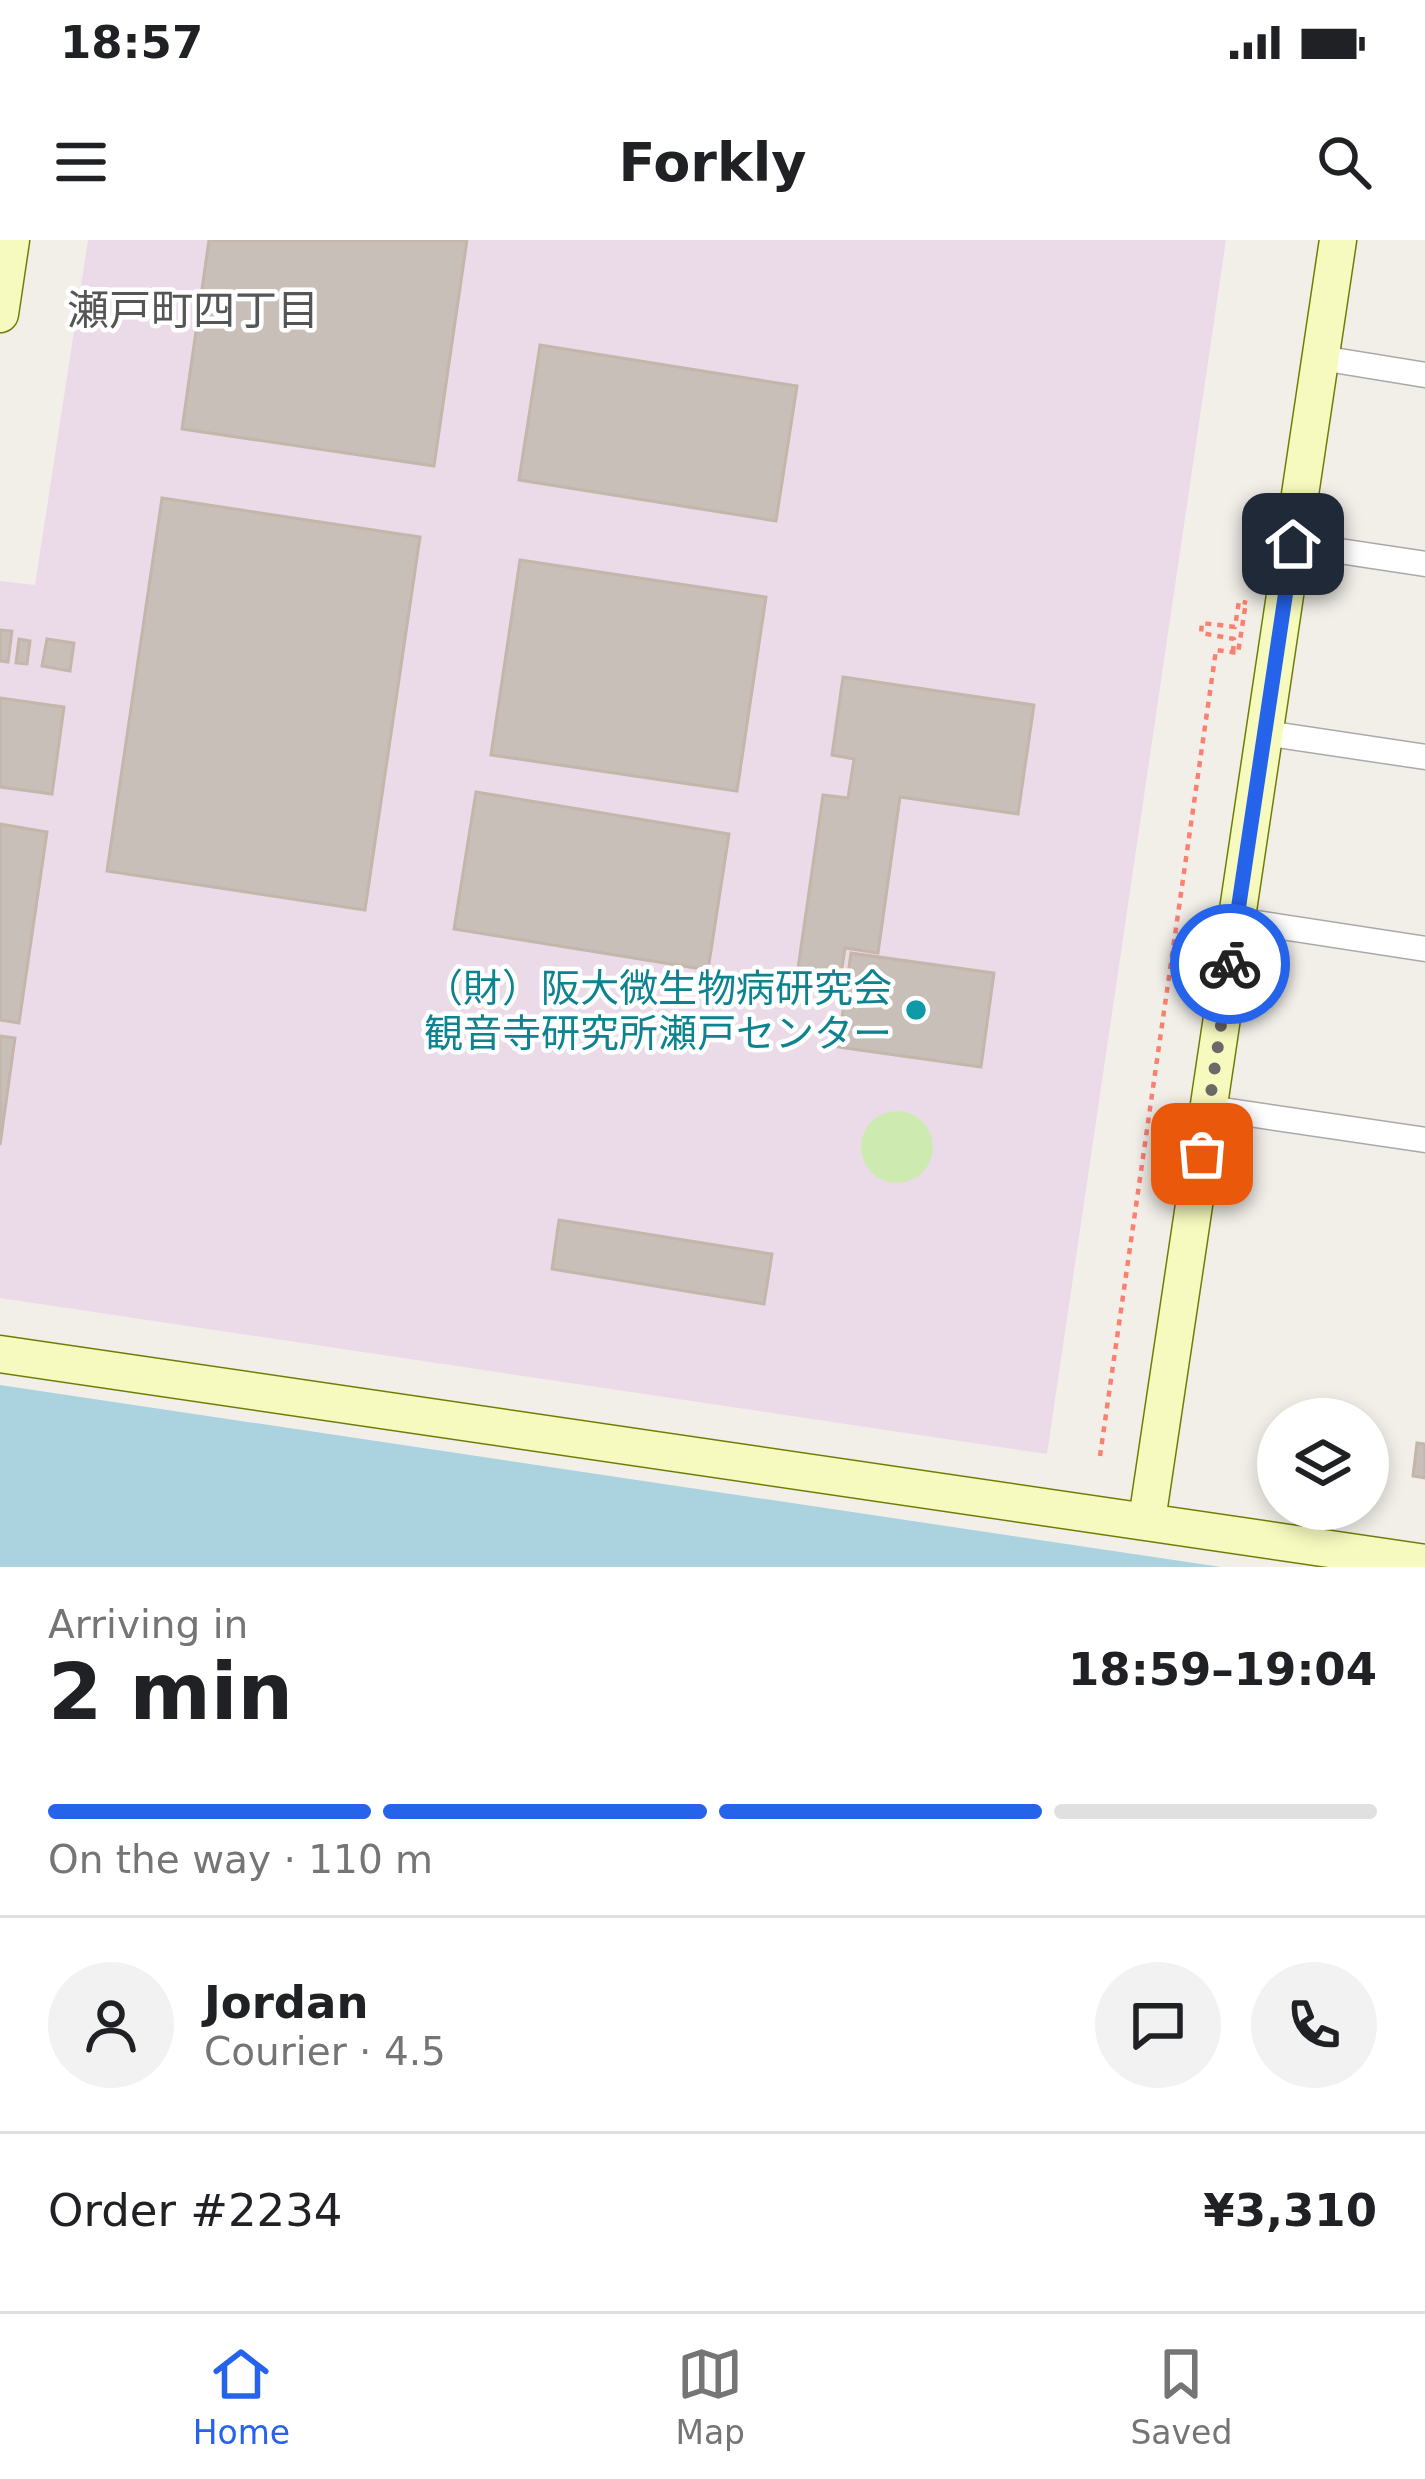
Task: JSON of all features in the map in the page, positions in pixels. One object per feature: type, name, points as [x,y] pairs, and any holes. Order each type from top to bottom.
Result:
[{"type":"street","points":[[0,314],[11,240]]},
{"type":"street","points":[[1147,1520],[1338,240]]},
{"type":"street","points":[[1321,358],[1425,375]]},
{"type":"street","points":[[1293,544],[1425,564]]},
{"type":"street","points":[[1264,733],[1425,757]]},
{"type":"street","points":[[1237,920],[1425,949]]},
{"type":"street","points":[[1209,1108],[1425,1140]]},
{"type":"street","points":[[0,1354],[1425,1563]]},
{"type":"path","points":[[1233,652],[1234,639],[1201,633],[1202,623],[1235,628],[1239,602],[1283,609]]},
{"type":"path","points":[[1100,1456],[1216,650],[1238,652],[1246,602]]},
{"type":"shaded area","points":[[88,240],[1226,240],[1047,1454],[0,1298],[0,581],[35,585]]},
{"type":"green space","points":[[897,1111],[923,1121],[933,1147],[923,1173],[897,1183],[871,1173],[861,1147],[871,1121]]},
{"type":"water","points":[[0,1385],[1221,1567],[0,1567]]},
{"type":"building","points":[[209,240],[467,240],[434,466],[182,429]]},
{"type":"building","points":[[540,345],[797,386],[776,521],[519,480]]},
{"type":"building","points":[[162,498],[420,537],[365,910],[107,871]]},
{"type":"building","points":[[520,560],[766,597],[737,791],[491,755]]},
{"type":"building","points":[[0,630],[12,631],[8,662],[0,661]]},
{"type":"building","points":[[19,639],[30,641],[27,664],[16,663]]},
{"type":"building","points":[[47,639],[74,643],[70,671],[42,666]]},
{"type":"building","points":[[843,677],[1034,705],[1018,814],[900,797],[878,953],[845,948],[839,988],[796,982],[823,795],[848,798],[854,759],[832,755]]},
{"type":"building","points":[[0,698],[64,707],[52,794],[0,787]]},
{"type":"building","points":[[476,792],[729,834],[708,970],[454,929]]},
{"type":"building","points":[[0,824],[47,832],[19,1023],[0,1020]]},
{"type":"building","name":"（財）阪大微生物病研究会 観音寺研究所瀬戸センター","points":[[851,953],[994,973],[981,1067],[838,1047]]},
{"type":"building","points":[[0,1036],[15,1038],[0,1145]]},
{"type":"building","points":[[559,1220],[772,1254],[764,1304],[552,1269]]},
{"type":"building","points":[[1417,1443],[1425,1444],[1425,1478],[1413,1476]]},
{"type":"way so far","points":[[1202,1154],[1230,964]]},
{"type":"place","name":"（財）阪大微生物病研究会 観音寺研究所瀬戸センター","points":[[916,1010]]},
{"type":"district","name":"瀬戸町四丁目","points":[[193,310]]},
{"type":"route","points":[[1230,964],[1293,544]]}]
